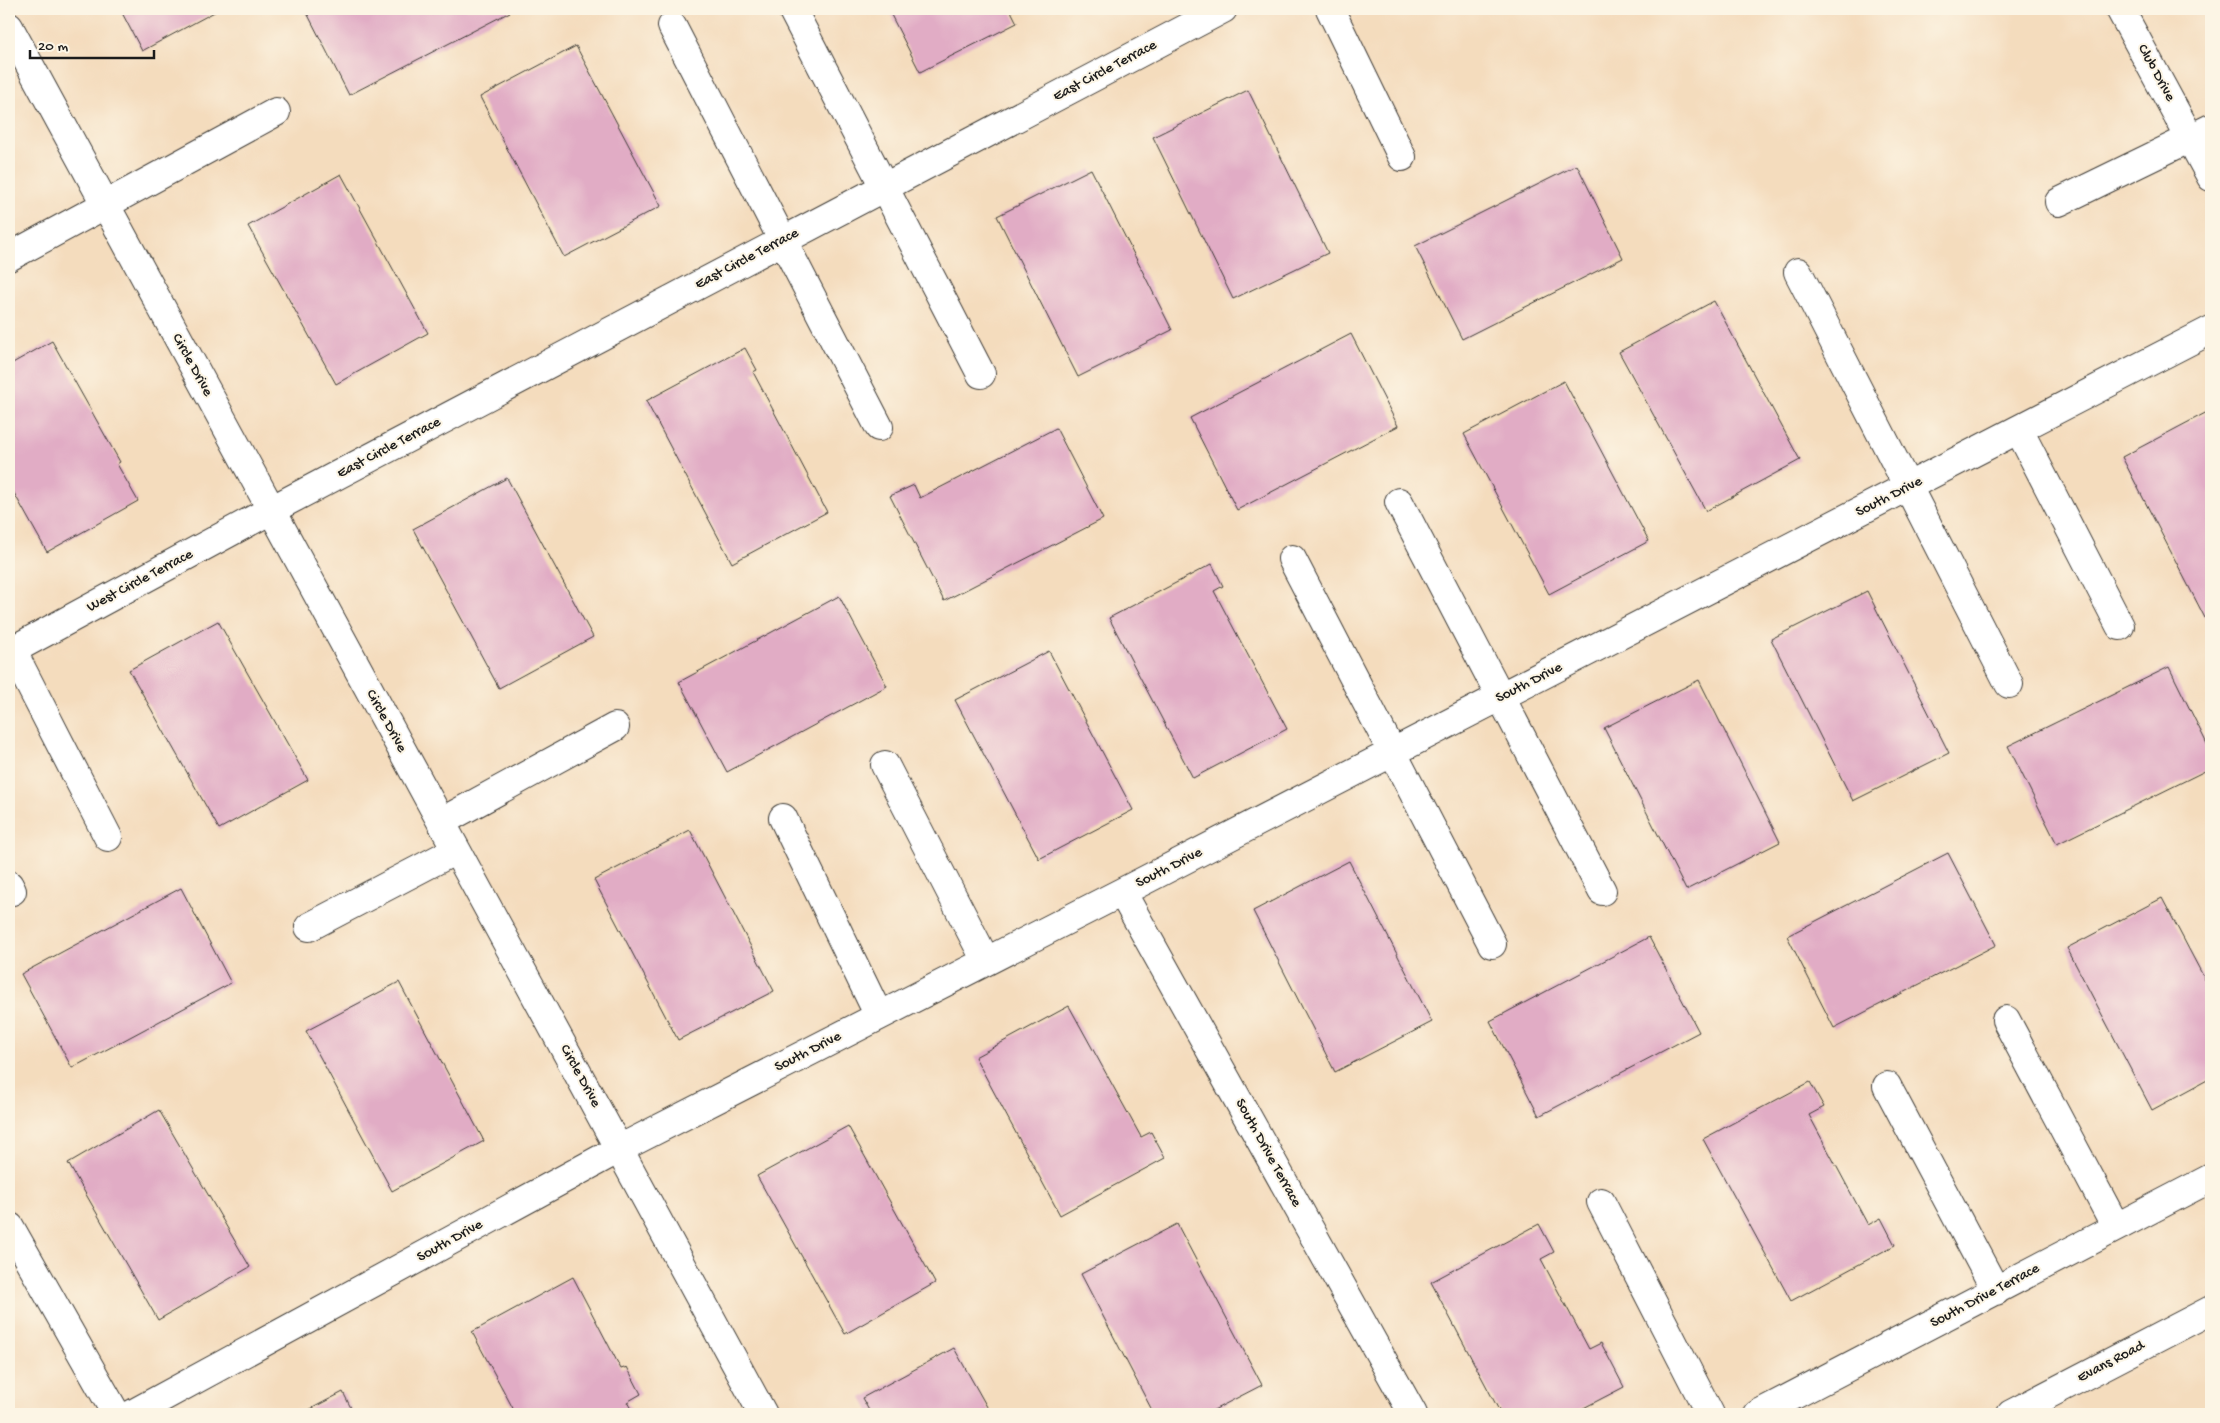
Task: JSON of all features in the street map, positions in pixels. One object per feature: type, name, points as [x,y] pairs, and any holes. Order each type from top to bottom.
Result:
[{"type":"street","points":[[792,9],[981,374]]},
{"type":"street","name":"East Circle Terrace","points":[[271,510],[1223,9]]},
{"type":"street","points":[[1330,9],[1402,157]]},
{"type":"street","name":"Club Drive","points":[[2120,9],[2201,133]]},
{"type":"street","points":[[672,26],[879,427]]},
{"type":"street","name":"Circle Drive","points":[[9,27],[763,1414]]},
{"type":"street","points":[[9,257],[276,112]]},
{"type":"street","points":[[2059,202],[2201,133],[2211,177]]},
{"type":"street","points":[[1798,272],[2009,684]]},
{"type":"street","name":"South Drive","points":[[132,1414],[619,1149],[1393,753],[2211,330]]},
{"type":"street","points":[[2019,430],[2120,626]]},
{"type":"street","points":[[1399,502],[1602,891]]},
{"type":"street","name":"West Circle Terrace","points":[[10,651],[271,510]]},
{"type":"street","points":[[1292,559],[1492,944]]},
{"type":"street","points":[[10,651],[108,837]]},
{"type":"street","points":[[441,822],[615,728]]},
{"type":"street","points":[[885,765],[986,962]]},
{"type":"street","points":[[783,818],[880,1016]]},
{"type":"street","points":[[309,926],[456,850]]},
{"type":"street","name":"South Drive Terrace","points":[[1122,892],[1413,1414]]},
{"type":"street","points":[[2006,1020],[2116,1227]]},
{"type":"street","points":[[1887,1086],[1996,1291]]},
{"type":"street","name":"South Drive Terrace","points":[[1758,1414],[2211,1178]]},
{"type":"street","points":[[1601,1202],[1710,1414]]},
{"type":"street","points":[[10,1227],[116,1414]]},
{"type":"street","name":"Evans Road","points":[[2011,1414],[2211,1310]]},
{"type":"building","points":[[120,9],[220,9],[142,51]]},
{"type":"building","points":[[305,9],[508,9],[510,12],[349,95]]},
{"type":"building","points":[[888,9],[1010,9],[1017,23],[920,72]]},
{"type":"building","points":[[576,46],[661,206],[564,257],[480,97]]},
{"type":"building","points":[[1248,90],[1328,253],[1233,299],[1153,137]]},
{"type":"building","points":[[1577,165],[1623,258],[1462,339],[1415,246]]},
{"type":"building","points":[[1091,169],[1172,330],[1078,377],[997,216]]},
{"type":"building","points":[[341,174],[428,333],[336,384],[248,226]]},
{"type":"building","points":[[1714,301],[1800,460],[1706,511],[1619,352]]},
{"type":"building","points":[[1351,334],[1398,426],[1237,510],[1190,418]]},
{"type":"building","points":[[52,341],[120,462],[117,464],[138,501],[47,552],[9,484],[9,365]]},
{"type":"building","points":[[745,348],[757,370],[753,372],[827,512],[732,563],[646,401]]},
{"type":"building","points":[[1564,381],[1649,541],[1549,594],[1464,434]]},
{"type":"building","points":[[2211,410],[2211,615],[2205,618],[2122,457]]},
{"type":"building","points":[[1056,428],[1103,519],[944,601],[890,496],[914,485],[920,498]]},
{"type":"building","points":[[507,478],[593,637],[499,688],[413,529]]},
{"type":"building","points":[[1212,564],[1223,586],[1214,591],[1287,729],[1193,778],[1109,618]]},
{"type":"building","points":[[1867,591],[1949,753],[1853,801],[1771,639]]},
{"type":"building","points":[[839,596],[887,686],[727,772],[679,682]]},
{"type":"building","points":[[218,621],[308,780],[219,829],[129,670]]},
{"type":"building","points":[[1049,651],[1133,810],[1039,859],[955,700]]},
{"type":"building","points":[[2169,667],[2211,752],[2211,768],[2057,844],[2008,746]]},
{"type":"building","points":[[1699,680],[1780,842],[1686,890],[1604,728]]},
{"type":"building","points":[[690,830],[774,991],[678,1040],[594,880]]},
{"type":"building","points":[[1948,853],[1996,945],[1834,1028],[1787,936]]},
{"type":"building","points":[[1349,861],[1432,1022],[1335,1072],[1253,911]]},
{"type":"building","points":[[181,888],[231,983],[72,1068],[21,974]]},
{"type":"building","points":[[2162,898],[2211,991],[2211,1078],[2152,1110],[2067,948]]},
{"type":"building","points":[[1649,937],[1699,1032],[1539,1116],[1490,1021]]},
{"type":"building","points":[[399,982],[484,1141],[392,1191],[306,1031]]},
{"type":"building","points":[[1069,1006],[1141,1137],[1151,1132],[1165,1158],[1060,1215],[975,1057]]},
{"type":"building","points":[[1810,1082],[1824,1107],[1809,1115],[1868,1225],[1881,1218],[1895,1245],[1791,1301],[1703,1139]]},
{"type":"building","points":[[159,1110],[250,1267],[158,1320],[68,1163]]},
{"type":"building","points":[[848,1126],[935,1283],[845,1334],[757,1176]]},
{"type":"building","points":[[1177,1224],[1262,1385],[1206,1414],[1154,1414],[1081,1274]]},
{"type":"building","points":[[1539,1224],[1554,1252],[1541,1259],[1589,1349],[1601,1343],[1624,1387],[1572,1414],[1501,1414],[1431,1282]]},
{"type":"building","points":[[573,1277],[621,1369],[627,1367],[641,1394],[627,1402],[634,1414],[516,1414],[472,1332]]},
{"type":"building","points":[[954,1348],[991,1414],[871,1414],[862,1398]]},
{"type":"building","points":[[343,1392],[354,1414],[301,1414]]}]
